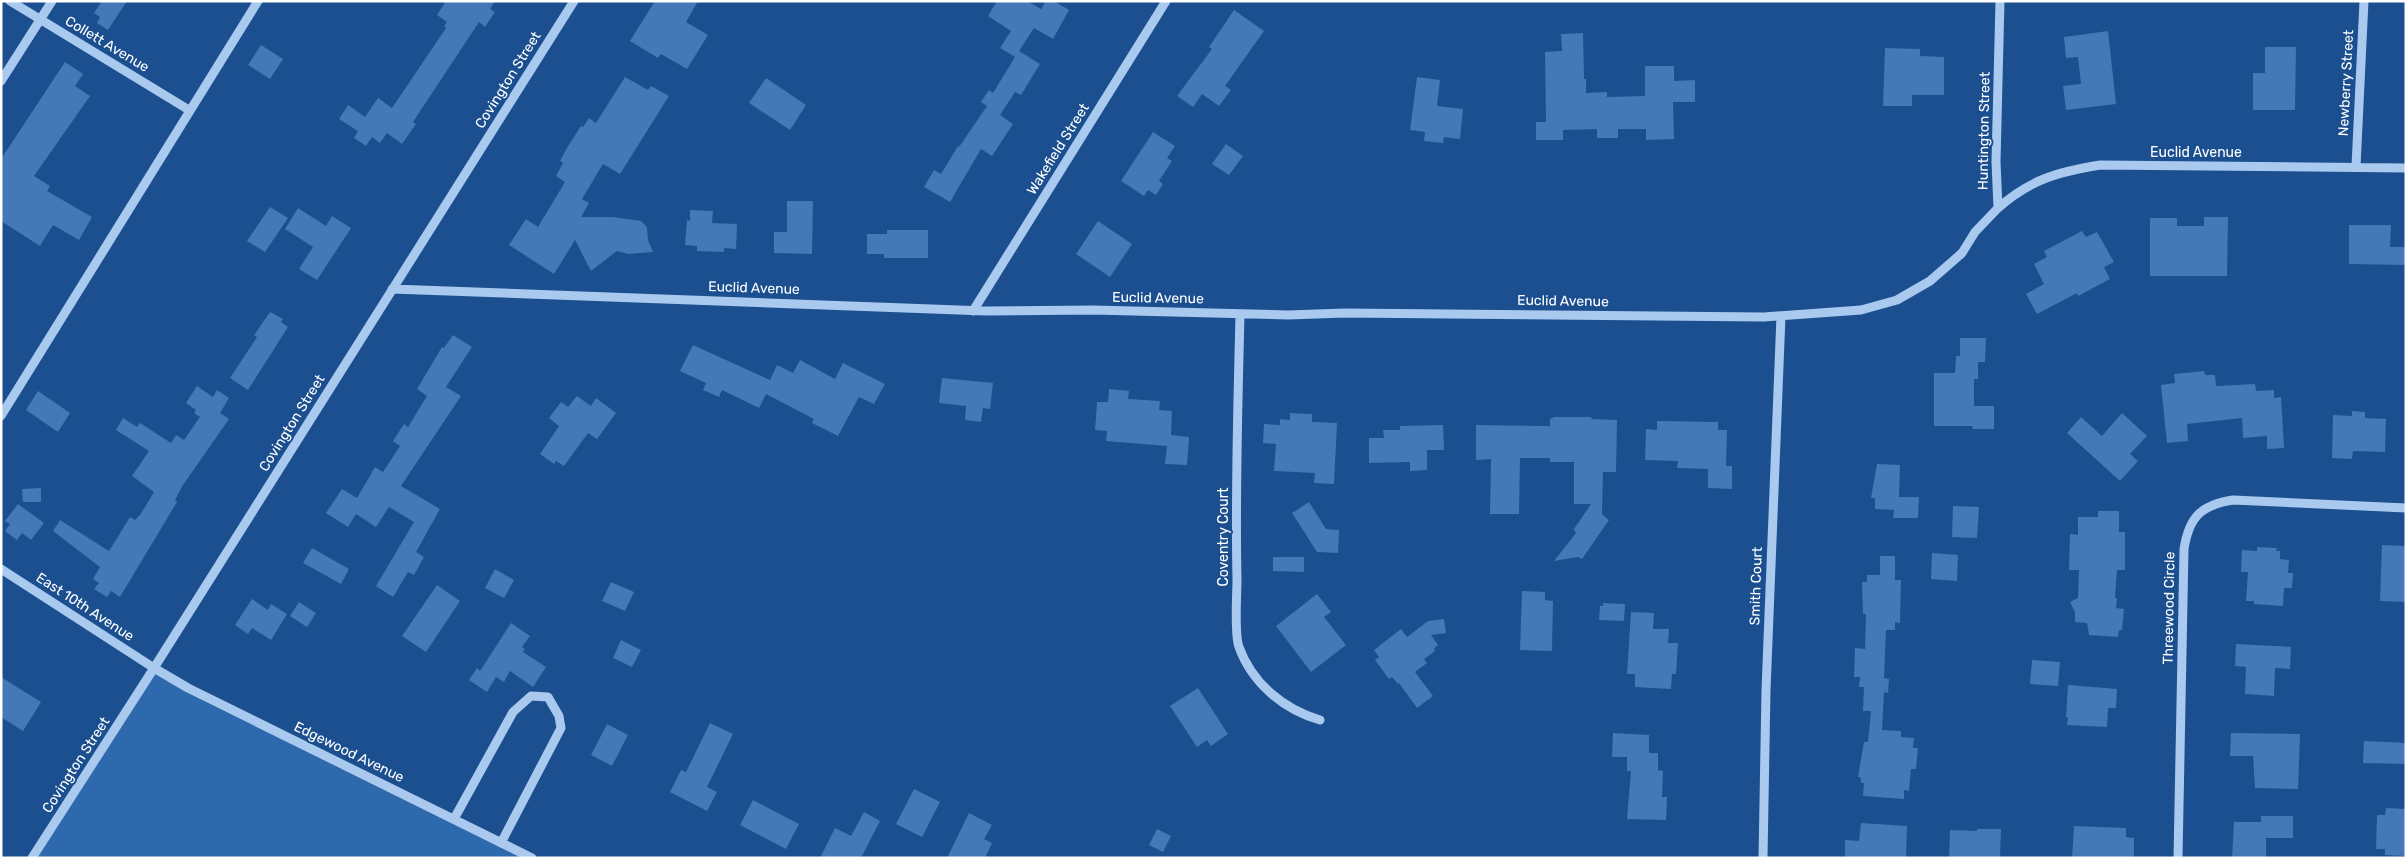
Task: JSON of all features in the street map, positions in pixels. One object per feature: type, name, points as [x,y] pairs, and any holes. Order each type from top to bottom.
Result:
[{"type":"street","name":"Collett Avenue","points":[[10,1],[189,110]]},
{"type":"street","points":[[1,81],[52,1]]},
{"type":"street","points":[[1,416],[258,1]]},
{"type":"street","name":"Covington Street","points":[[35,856],[574,1]]},
{"type":"street","name":"Wakefield Street","points":[[973,311],[1166,1]]},
{"type":"street","name":"Huntington Street","points":[[1920,288],[1952,262],[1984,221],[1998,208],[1996,162],[2000,1]]},
{"type":"street","name":"Newberry Street","points":[[2356,166],[2364,1]]},
{"type":"street","name":"Euclid Avenue","points":[[1998,208],[2014,193],[2039,179],[2068,170],[2100,165],[2356,166],[2406,168]]},
{"type":"street","name":"Euclid Avenue","points":[[392,289],[973,311],[1093,310],[1240,314],[1782,316],[1860,310],[1886,304],[1920,288]]},
{"type":"street","name":"Coventry Court","points":[[1240,314],[1236,503],[1238,645],[1249,668],[1264,689],[1300,714],[1320,720]]},
{"type":"street","name":"Smith Court","points":[[1763,858],[1766,690],[1782,316]]},
{"type":"street","name":"Threewood Circle","points":[[2178,858],[2184,549],[2186,533],[2193,519],[2204,509],[2217,502],[2233,500],[2406,508]]},
{"type":"street","name":"East 10th Avenue","points":[[1,570],[154,668]]},
{"type":"street","name":"Edgewood Avenue","points":[[154,668],[194,691],[532,858]]},
{"type":"street","points":[[454,819],[514,712],[531,696],[548,697],[559,716],[561,728],[501,843]]},
{"type":"shaded area","points":[[154,668],[525,858],[34,858]]},
{"type":"building","points":[[102,1],[127,1],[108,30],[97,23],[100,17],[94,13]]},
{"type":"building","points":[[446,1],[495,1],[490,9],[495,12],[485,27],[479,22],[413,122],[416,124],[402,144],[387,133],[380,143],[372,137],[366,146],[354,138],[358,131],[339,119],[348,105],[365,117],[378,98],[392,108],[446,28],[444,26],[447,22],[437,15]]},
{"type":"building","points":[[655,1],[698,1],[686,22],[708,35],[687,69],[661,54],[658,58],[630,41]]},
{"type":"building","points":[[997,1],[1027,1],[1041,9],[1046,1],[1054,1],[1069,10],[1053,39],[1034,28],[1019,51],[1040,64],[1021,95],[1015,92],[1000,115],[1013,124],[992,156],[981,149],[950,202],[924,187],[934,170],[941,174],[958,146],[987,106],[981,102],[989,90],[993,93],[1015,57],[1000,48],[1011,31],[988,16]]},
{"type":"building","points":[[1234,10],[1264,31],[1225,86],[1231,90],[1219,106],[1202,94],[1193,107],[1177,96],[1212,49],[1209,47]]},
{"type":"building","points":[[2108,31],[2116,104],[2066,110],[2063,86],[2081,84],[2078,57],[2066,58],[2064,37]]},
{"type":"building","points":[[1583,33],[1586,93],[1607,92],[1607,97],[1645,96],[1645,66],[1674,66],[1674,81],[1695,80],[1695,102],[1673,102],[1674,139],[1646,140],[1646,129],[1618,129],[1618,138],[1597,138],[1597,129],[1563,130],[1563,140],[1536,140],[1536,122],[1546,122],[1545,52],[1562,51],[1561,34]]},
{"type":"building","points":[[261,45],[283,59],[270,79],[248,65]]},
{"type":"building","points":[[2265,47],[2296,47],[2295,110],[2253,110],[2253,73],[2265,73]]},
{"type":"building","points":[[1885,48],[1920,49],[1920,56],[1944,57],[1944,95],[1912,95],[1912,106],[1883,106]]},
{"type":"building","points":[[65,62],[83,74],[75,86],[90,96],[34,176],[50,186],[47,191],[92,217],[79,240],[53,225],[40,246],[1,221],[1,159]]},
{"type":"building","points":[[625,77],[648,90],[651,86],[669,96],[620,174],[603,164],[582,199],[589,203],[581,217],[613,217],[641,221],[647,227],[648,240],[653,252],[628,254],[617,251],[591,271],[575,240],[554,274],[509,245],[526,219],[538,227],[565,182],[556,176],[563,163],[560,161],[567,148],[581,126],[583,127],[589,118],[596,123]]},
{"type":"building","points":[[1417,77],[1440,80],[1437,106],[1463,109],[1460,139],[1444,137],[1443,143],[1424,141],[1425,132],[1410,130]]},
{"type":"building","points":[[766,78],[806,105],[790,130],[749,103]]},
{"type":"building","points":[[1153,132],[1175,146],[1167,158],[1172,161],[1159,181],[1163,184],[1156,195],[1148,190],[1144,196],[1121,181]]},
{"type":"building","points":[[1226,144],[1243,156],[1229,175],[1212,164]]},
{"type":"building","points":[[787,201],[813,201],[812,254],[774,253],[774,232],[787,232]]},
{"type":"building","points":[[270,207],[288,218],[265,252],[247,241]]},
{"type":"building","points":[[298,208],[326,226],[332,216],[351,228],[317,280],[299,269],[313,247],[285,229]]},
{"type":"building","points":[[690,210],[713,211],[712,223],[737,224],[736,249],[724,248],[724,252],[697,251],[697,246],[685,245],[687,220],[690,221]]},
{"type":"building","points":[[2204,217],[2228,217],[2227,276],[2150,276],[2150,218],[2177,218],[2177,226],[2204,226]]},
{"type":"building","points":[[1098,221],[1132,244],[1110,277],[1076,254]]},
{"type":"building","points":[[2349,225],[2391,225],[2390,247],[2406,247],[2406,265],[2349,264]]},
{"type":"building","points":[[887,230],[928,230],[928,258],[884,258],[884,254],[867,254],[867,234],[887,234]]},
{"type":"building","points":[[2082,231],[2086,237],[2097,232],[2114,262],[2104,267],[2110,279],[2078,296],[2077,293],[2037,314],[2026,294],[2044,284],[2034,264],[2047,257],[2044,251]]},
{"type":"building","points":[[270,312],[283,319],[281,322],[288,327],[248,390],[230,378],[257,337],[254,335]]},
{"type":"building","points":[[453,335],[472,347],[446,387],[461,396],[401,486],[440,509],[416,552],[424,557],[414,575],[408,572],[393,597],[376,586],[414,522],[389,507],[376,527],[356,514],[348,527],[326,513],[342,489],[357,498],[375,467],[383,472],[400,446],[393,441],[404,424],[408,427],[427,396],[417,389],[442,347],[444,348]]},
{"type":"building","points":[[1960,338],[1986,338],[1985,362],[1978,362],[1978,379],[1974,379],[1974,406],[1994,406],[1994,429],[1973,429],[1972,426],[1934,426],[1934,373],[1955,373],[1956,356],[1960,356]]},
{"type":"building","points":[[693,345],[770,380],[777,365],[793,373],[800,360],[835,379],[843,363],[885,384],[874,404],[859,397],[838,436],[812,423],[814,419],[766,394],[759,408],[722,390],[719,397],[703,390],[706,383],[680,371]]},
{"type":"building","points":[[2204,371],[2205,375],[2215,375],[2216,386],[2255,384],[2256,391],[2274,390],[2274,398],[2281,397],[2284,448],[2267,449],[2267,436],[2243,438],[2242,418],[2187,424],[2188,441],[2167,443],[2161,385],[2175,383],[2174,374]]},
{"type":"building","points":[[942,378],[993,383],[990,409],[983,408],[981,422],[965,420],[966,406],[939,403]]},
{"type":"building","points":[[197,386],[213,397],[217,390],[229,398],[220,413],[229,419],[183,485],[175,500],[177,502],[120,597],[111,591],[107,597],[94,589],[99,583],[93,579],[100,567],[53,531],[60,520],[109,551],[130,517],[135,520],[140,515],[154,492],[132,476],[149,451],[116,430],[123,418],[137,427],[140,423],[171,443],[176,435],[184,440],[200,417],[194,413],[196,410],[186,403]]},
{"type":"building","points":[[1109,389],[1129,391],[1128,399],[1160,401],[1159,410],[1172,411],[1171,435],[1189,437],[1187,465],[1165,464],[1167,446],[1106,441],[1107,431],[1095,430],[1097,402],[1108,402]]},
{"type":"building","points":[[38,391],[70,413],[58,432],[26,410]]},
{"type":"building","points":[[577,396],[591,406],[596,398],[616,413],[597,439],[588,433],[564,466],[556,461],[554,464],[540,454],[559,426],[549,418],[561,402],[568,407]]},
{"type":"building","points":[[2352,411],[2365,412],[2365,418],[2386,419],[2385,452],[2353,451],[2352,459],[2332,458],[2333,415],[2352,416]]},
{"type":"building","points":[[1290,413],[1312,414],[1312,422],[1337,423],[1334,484],[1314,483],[1315,473],[1274,471],[1276,444],[1263,443],[1264,424],[1280,425],[1280,419],[1290,420]]},
{"type":"building","points":[[2122,413],[2147,436],[2130,454],[2138,461],[2120,481],[2067,433],[2081,417],[2102,436]]},
{"type":"building","points":[[1554,417],[1591,417],[1592,419],[1617,420],[1616,472],[1603,472],[1602,514],[1609,520],[1582,559],[1578,557],[1554,561],[1576,533],[1574,529],[1591,504],[1574,504],[1574,462],[1550,462],[1550,458],[1520,458],[1519,514],[1490,514],[1491,459],[1476,460],[1476,425],[1550,426],[1550,419]]},
{"type":"building","points":[[1657,421],[1718,422],[1718,430],[1727,430],[1726,466],[1732,466],[1732,489],[1708,488],[1708,469],[1677,468],[1678,461],[1645,460],[1646,429],[1657,430]]},
{"type":"building","points":[[1443,425],[1444,450],[1427,450],[1427,470],[1410,471],[1410,462],[1369,463],[1369,438],[1384,438],[1383,430],[1400,430],[1400,426]]},
{"type":"building","points":[[1877,464],[1900,465],[1899,497],[1919,497],[1918,518],[1893,518],[1894,510],[1875,509],[1875,498],[1871,498]]},
{"type":"building","points":[[41,488],[41,502],[23,502],[22,489]]},
{"type":"building","points":[[1309,502],[1326,529],[1339,530],[1338,553],[1317,552],[1292,513]]},
{"type":"building","points":[[18,504],[44,523],[31,540],[22,533],[17,540],[5,531],[10,524],[5,521]]},
{"type":"building","points":[[1953,506],[1979,507],[1977,538],[1952,537]]},
{"type":"building","points":[[2098,511],[2119,511],[2119,532],[2125,532],[2125,570],[2117,570],[2115,598],[2117,598],[2116,608],[2124,609],[2122,630],[2119,630],[2118,637],[2089,635],[2087,623],[2075,622],[2075,612],[2070,602],[2078,598],[2079,570],[2069,570],[2070,534],[2078,535],[2078,517],[2098,517]]},
{"type":"building","points":[[2382,545],[2406,546],[2406,602],[2380,601]]},
{"type":"building","points":[[2257,547],[2277,548],[2276,551],[2280,551],[2280,559],[2289,560],[2288,573],[2293,573],[2292,588],[2284,588],[2283,606],[2254,604],[2254,601],[2246,601],[2248,572],[2241,572],[2242,550],[2257,551]]},
{"type":"building","points":[[312,548],[349,569],[341,584],[303,563]]},
{"type":"building","points":[[1932,553],[1958,555],[1957,581],[1931,579]]},
{"type":"building","points":[[1880,556],[1895,556],[1895,580],[1901,580],[1900,623],[1895,622],[1895,630],[1886,630],[1884,678],[1889,679],[1888,693],[1884,692],[1882,730],[1901,731],[1901,737],[1914,738],[1913,748],[1918,748],[1916,769],[1911,769],[1909,791],[1904,790],[1904,799],[1863,796],[1864,783],[1861,783],[1861,778],[1858,777],[1864,742],[1868,742],[1871,711],[1863,711],[1864,687],[1859,687],[1860,677],[1854,677],[1855,648],[1865,649],[1866,614],[1863,614],[1862,582],[1867,582],[1867,575],[1880,575]]},
{"type":"building","points":[[1273,557],[1304,557],[1304,572],[1273,571]]},
{"type":"building","points":[[495,569],[514,580],[504,598],[485,588]]},
{"type":"building","points":[[611,582],[634,592],[625,611],[602,601]]},
{"type":"building","points":[[437,585],[460,601],[426,652],[402,636]]},
{"type":"building","points":[[1522,591],[1545,592],[1545,600],[1553,601],[1552,651],[1520,650]]},
{"type":"building","points":[[1317,594],[1331,612],[1324,617],[1346,645],[1311,672],[1276,626]]},
{"type":"building","points":[[252,599],[268,610],[271,604],[287,614],[271,640],[252,628],[248,634],[235,625]]},
{"type":"building","points":[[299,602],[316,613],[307,627],[290,616]]},
{"type":"building","points":[[1603,603],[1625,604],[1624,621],[1599,620],[1600,606],[1603,606]]},
{"type":"building","points":[[1631,612],[1654,613],[1653,629],[1669,629],[1668,643],[1678,643],[1676,674],[1672,674],[1671,689],[1635,687],[1635,674],[1627,674]]},
{"type":"building","points":[[1444,619],[1446,633],[1431,635],[1438,645],[1434,649],[1435,651],[1424,659],[1427,663],[1415,672],[1433,696],[1417,708],[1399,683],[1392,677],[1389,679],[1375,660],[1379,657],[1374,650],[1401,629],[1407,637],[1428,621]]},
{"type":"building","points":[[511,623],[530,636],[522,647],[525,649],[523,652],[546,667],[533,687],[510,671],[504,682],[496,677],[487,692],[469,680],[477,668],[480,671]]},
{"type":"building","points":[[621,640],[641,650],[632,667],[613,658]]},
{"type":"building","points":[[2236,644],[2291,647],[2290,669],[2275,668],[2274,696],[2245,694],[2246,667],[2235,666]]},
{"type":"building","points":[[2032,660],[2060,662],[2058,686],[2030,684]]},
{"type":"building","points":[[1,677],[41,702],[23,731],[1,717]]},
{"type":"building","points":[[2068,685],[2117,689],[2116,708],[2108,708],[2107,727],[2067,725]]},
{"type":"building","points":[[1198,688],[1228,734],[1211,746],[1207,740],[1197,747],[1170,706]]},
{"type":"building","points":[[710,723],[733,734],[707,787],[717,792],[707,811],[670,792],[681,770],[686,772]]},
{"type":"building","points":[[607,724],[628,735],[612,766],[591,755]]},
{"type":"building","points":[[1613,733],[1649,735],[1649,753],[1658,753],[1658,770],[1663,771],[1662,797],[1667,797],[1666,820],[1627,819],[1631,771],[1627,771],[1627,757],[1612,757]]},
{"type":"building","points":[[2231,733],[2300,734],[2298,789],[2255,788],[2253,756],[2230,756]]},
{"type":"building","points":[[2364,741],[2406,743],[2406,764],[2363,763]]},
{"type":"building","points":[[914,789],[940,802],[922,837],[896,824]]},
{"type":"building","points":[[753,800],[799,824],[786,849],[740,825]]},
{"type":"building","points":[[2386,808],[2406,809],[2406,856],[2385,855],[2385,849],[2376,849],[2377,815],[2385,815]]},
{"type":"building","points":[[864,812],[880,821],[861,858],[820,858],[835,828],[851,836]]},
{"type":"building","points":[[969,813],[992,825],[984,839],[992,843],[985,858],[947,858]]},
{"type":"building","points":[[2261,816],[2293,816],[2293,838],[2266,838],[2266,858],[2232,858],[2234,822],[2261,822]]},
{"type":"building","points":[[1861,823],[1907,826],[1906,858],[1845,858],[1845,840],[1859,841]]},
{"type":"building","points":[[2074,826],[2126,828],[2126,837],[2134,838],[2134,858],[2072,858]]},
{"type":"building","points":[[1157,829],[1171,836],[1163,852],[1149,845]]},
{"type":"building","points":[[1977,829],[2001,829],[2000,858],[1949,858],[1950,830],[1977,831]]}]
